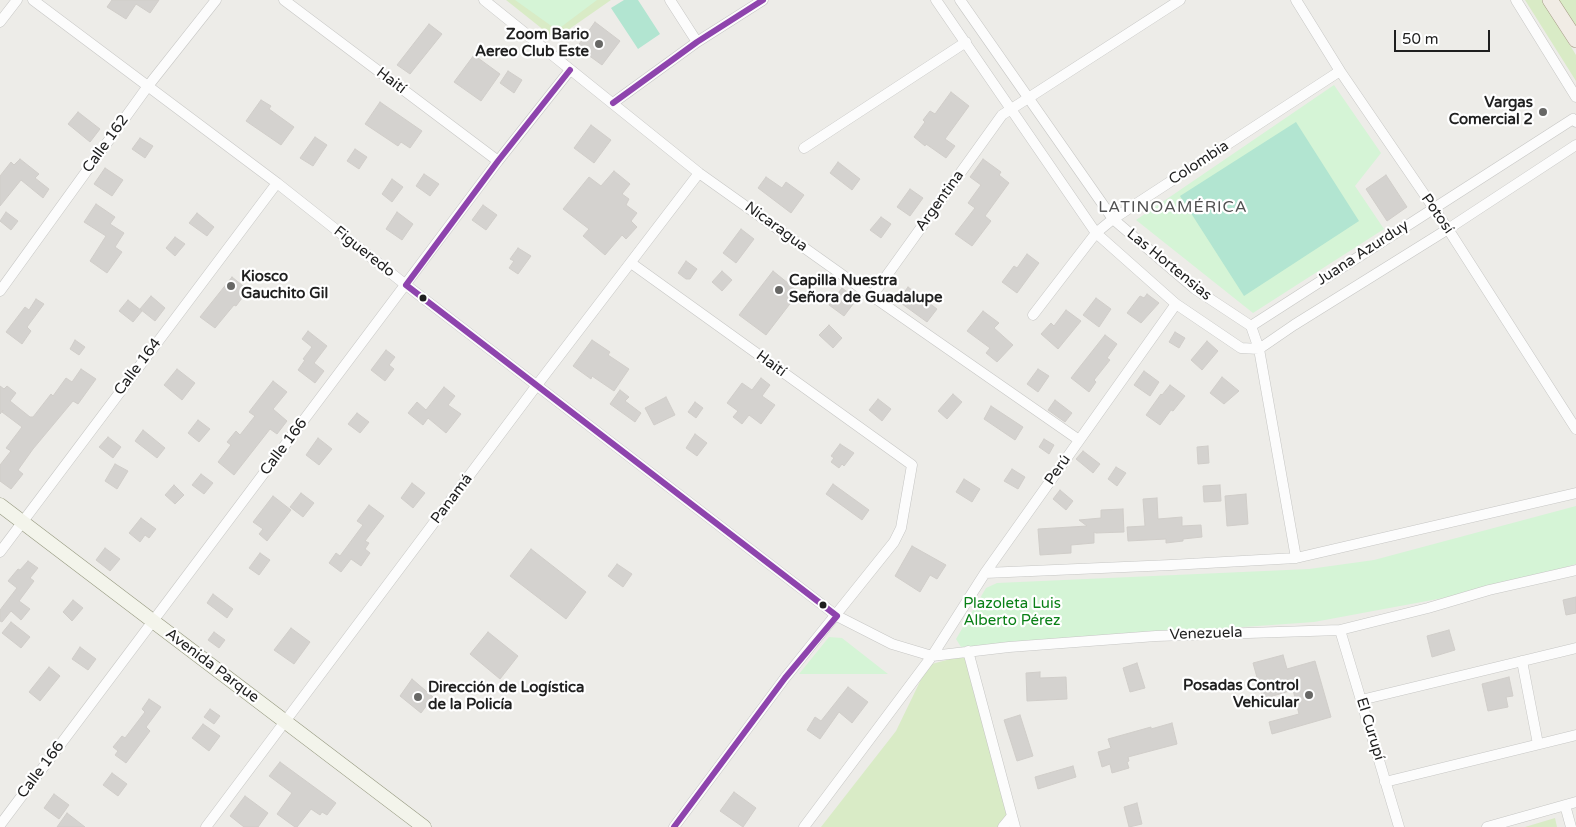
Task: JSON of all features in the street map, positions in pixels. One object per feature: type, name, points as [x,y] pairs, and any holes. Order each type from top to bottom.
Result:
[{"type":"main road","points":[[1550,0],[1576,40]]},
{"type":"street","points":[[0,22],[17,0]]},
{"type":"street","name":"Figueredo","points":[[33,0],[277,183],[406,285],[837,616]]},
{"type":"street","name":"Calle 162","points":[[0,291],[148,86],[216,0]]},
{"type":"street","name":"Haití","points":[[284,0],[498,161]]},
{"type":"street","name":"Nicaragua","points":[[484,0],[699,173],[1079,440]]},
{"type":"street","points":[[670,0],[697,42]]},
{"type":"street","points":[[613,103],[697,42],[763,0]]},
{"type":"street","name":"Las Hortensias","points":[[936,0],[1096,233],[1176,304],[1241,348],[1259,349]]},
{"type":"street","name":"Las Hortensias","points":[[960,0],[1113,219],[1195,288],[1251,326]]},
{"type":"street","name":"Argentina","points":[[872,296],[1002,115],[1180,0]]},
{"type":"street","name":"Potosí","points":[[1296,0],[1340,71],[1448,229],[1576,429]]},
{"type":"street","points":[[1516,0],[1576,97]]},
{"type":"street","points":[[804,148],[966,42]]},
{"type":"street","name":"Calle 166","points":[[0,825],[498,161],[570,70]]},
{"type":"street","name":"Colombia","points":[[1032,315],[1096,233],[1113,219],[1340,71]]},
{"type":"street","name":"Juana Azurduy","points":[[1251,326],[1573,119],[1576,122]]},
{"type":"street","name":"Juana Azurduy","points":[[1259,349],[1576,145]]},
{"type":"street","name":"Panamá","points":[[206,827],[537,385],[699,173]]},
{"type":"street","name":"Calle 164","points":[[0,552],[277,183]]},
{"type":"street","name":"Haití","points":[[631,263],[912,465],[901,528],[894,542],[837,616]]},
{"type":"street","name":"Perú","points":[[804,827],[932,656],[985,573],[1176,304]]},
{"type":"street","points":[[1251,326],[1259,349],[1296,558]]},
{"type":"street","points":[[985,573],[1296,558],[1482,513],[1576,493]]},
{"type":"street","name":"Avenida Parque","points":[[0,505],[424,827]]},
{"type":"street","name":"Venezuela","points":[[837,616],[892,644],[932,656],[968,651],[1156,636],[1340,630],[1428,608],[1489,590],[1576,570]]},
{"type":"street","points":[[674,827],[785,678],[837,616]]},
{"type":"street","name":"El Curupí","points":[[1340,630],[1399,827]]},
{"type":"street","points":[[1361,700],[1576,648]]},
{"type":"street","points":[[968,651],[1015,827]]},
{"type":"street","points":[[1522,661],[1538,744]]},
{"type":"street","points":[[1386,782],[1576,735]]},
{"type":"street","points":[[1487,827],[1576,802]]},
{"type":"street","points":[[1565,805],[1571,827]]},
{"type":"street","points":[[1004,827],[1012,816]]},
{"type":"green space","points":[[506,0],[611,0],[555,39]]},
{"type":"green space","points":[[515,0],[597,0],[557,30]]},
{"type":"green space","points":[[624,0],[638,0],[660,34],[638,49],[611,8]]},
{"type":"green space","points":[[1525,0],[1542,0],[1576,55],[1576,81]]},
{"type":"green space","points":[[1557,0],[1576,0],[1576,30]]},
{"type":"green space","points":[[1334,85],[1381,153],[1355,186],[1384,229],[1253,313],[1136,220]]},
{"type":"green space","points":[[1296,122],[1359,221],[1244,296],[1180,196]]},
{"type":"green space","name":"Plazoleta Luis Alberto Pérez","points":[[1576,506],[1576,564],[1497,588],[1314,622],[961,647],[956,639],[986,588],[997,583],[1309,569],[1374,560]]},
{"type":"green space","points":[[829,637],[842,638],[888,674],[799,674]]},
{"type":"green space","points":[[973,653],[1019,827],[821,827],[896,731],[928,665]]},
{"type":"green space","points":[[1555,818],[1557,827],[1525,827]]},
{"type":"building","points":[[112,0],[159,0],[150,13],[136,4],[126,19],[107,7]]},
{"type":"building","name":"Zoom Bario Aereo Club Este","points":[[595,22],[620,41],[602,65],[577,47]]},
{"type":"building","points":[[429,24],[442,34],[410,74],[397,65]]},
{"type":"building","points":[[474,55],[500,74],[481,101],[454,82]]},
{"type":"building","points":[[508,71],[522,80],[514,93],[500,83]]},
{"type":"building","points":[[951,92],[969,106],[945,139],[955,146],[946,158],[914,137],[925,122],[923,120],[930,111],[935,114]]},
{"type":"building","points":[[261,100],[271,106],[269,109],[294,127],[281,145],[246,121]]},
{"type":"building","points":[[380,102],[422,131],[410,148],[401,142],[398,146],[365,124]]},
{"type":"building","points":[[78,112],[100,129],[90,142],[68,124]]},
{"type":"building","points":[[591,125],[611,140],[594,163],[574,148]]},
{"type":"building","points":[[315,137],[327,145],[313,166],[300,158]]},
{"type":"building","points":[[140,138],[153,146],[145,158],[132,149]]},
{"type":"building","points":[[355,149],[367,157],[359,169],[347,161]]},
{"type":"building","points":[[20,159],[39,174],[35,178],[49,189],[43,198],[21,180],[0,206],[0,176],[11,162],[14,165]]},
{"type":"building","points":[[983,159],[1001,172],[999,175],[1009,183],[985,216],[991,221],[972,246],[955,234],[975,208],[968,203],[981,185],[970,177]]},
{"type":"building","points":[[838,162],[860,179],[852,190],[830,173]]},
{"type":"building","points":[[105,168],[123,180],[112,196],[94,184]]},
{"type":"building","points":[[614,171],[630,184],[622,194],[629,199],[626,205],[637,213],[631,221],[637,227],[626,239],[622,235],[605,255],[583,236],[589,229],[563,209],[589,177],[601,186]]},
{"type":"building","points":[[424,174],[439,184],[430,196],[416,186]]},
{"type":"building","points":[[1386,175],[1407,207],[1387,221],[1366,189]]},
{"type":"building","points":[[766,177],[782,188],[786,182],[804,195],[791,213],[758,188]]},
{"type":"building","points":[[392,179],[403,187],[392,202],[382,194]]},
{"type":"building","points":[[910,189],[923,198],[910,216],[897,207]]},
{"type":"building","points":[[96,204],[115,217],[110,224],[124,233],[115,247],[122,252],[107,273],[90,261],[106,236],[84,222]]},
{"type":"building","points":[[483,205],[497,215],[486,230],[472,220]]},
{"type":"building","points":[[6,212],[18,221],[11,230],[0,221]]},
{"type":"building","points":[[397,212],[413,224],[402,240],[386,229]]},
{"type":"building","points":[[197,213],[214,227],[207,236],[189,223]]},
{"type":"building","points":[[881,217],[891,224],[881,238],[870,230]]},
{"type":"building","points":[[741,229],[754,239],[736,263],[723,253]]},
{"type":"building","points":[[175,237],[185,244],[175,256],[166,248]]},
{"type":"building","points":[[518,248],[531,256],[518,274],[509,268],[514,261],[510,259]]},
{"type":"building","points":[[1027,254],[1039,263],[1017,293],[1002,282],[1014,266],[1017,268]]},
{"type":"building","points":[[686,261],[697,269],[690,279],[686,279],[678,273]]},
{"type":"building","points":[[722,271],[732,280],[722,291],[712,282]]},
{"type":"building","points":[[773,271],[799,292],[766,335],[739,315]]},
{"type":"building","points":[[232,277],[248,290],[215,328],[200,317]]},
{"type":"building","points":[[908,287],[937,309],[927,322],[898,301]]},
{"type":"building","points":[[842,288],[857,299],[844,316],[829,305]]},
{"type":"building","points":[[1147,294],[1159,303],[1141,323],[1127,313],[1140,296],[1144,298]]},
{"type":"building","points":[[151,296],[165,308],[155,321],[140,309]]},
{"type":"building","points":[[1096,298],[1111,309],[1099,327],[1083,315]]},
{"type":"building","points":[[36,299],[44,304],[27,327],[31,331],[22,344],[6,332],[25,307],[29,310]]},
{"type":"building","points":[[128,300],[142,311],[133,322],[119,311]]},
{"type":"building","points":[[1066,310],[1081,321],[1058,349],[1041,334],[1051,323],[1054,326]]},
{"type":"building","points":[[983,311],[999,323],[994,328],[1013,345],[997,362],[986,353],[990,348],[967,331]]},
{"type":"building","points":[[829,325],[842,338],[833,348],[819,335]]},
{"type":"building","points":[[308,331],[327,346],[314,363],[324,371],[315,383],[298,370],[312,347],[302,339]]},
{"type":"building","points":[[1175,332],[1185,338],[1179,348],[1169,342]]},
{"type":"building","points":[[1105,335],[1117,344],[1107,358],[1110,360],[1094,380],[1096,382],[1089,392],[1071,378]]},
{"type":"building","points":[[75,340],[85,347],[79,355],[70,349]]},
{"type":"building","points":[[592,340],[610,352],[608,355],[629,369],[614,391],[592,376],[591,379],[573,366]]},
{"type":"building","points":[[1207,341],[1218,351],[1202,370],[1191,360]]},
{"type":"building","points":[[386,350],[395,357],[389,365],[394,369],[385,381],[371,370]]},
{"type":"building","points":[[81,369],[96,379],[78,404],[73,401],[33,449],[18,470],[23,474],[11,489],[0,481],[0,465],[11,451],[6,448],[22,427],[2,412],[3,410],[0,414],[0,386],[4,389],[7,386],[16,393],[10,401],[30,417],[33,417],[51,394],[53,396],[66,378],[72,382]]},
{"type":"building","points":[[177,369],[195,383],[182,400],[164,385]]},
{"type":"building","points":[[1038,369],[1049,376],[1038,392],[1027,384]]},
{"type":"building","points":[[1144,371],[1159,382],[1150,396],[1134,385]]},
{"type":"building","points":[[1222,377],[1239,391],[1224,404],[1210,393]]},
{"type":"building","points":[[761,378],[770,385],[762,396],[775,405],[761,424],[749,415],[742,424],[733,417],[738,411],[727,403],[742,383],[752,390]]},
{"type":"building","points":[[273,381],[287,392],[273,409],[287,421],[277,434],[270,429],[234,475],[218,462],[231,445],[227,442],[236,431],[240,435],[255,416],[249,412]]},
{"type":"building","points":[[1170,385],[1185,396],[1160,425],[1146,415]]},
{"type":"building","points":[[444,387],[455,396],[448,405],[461,414],[446,433],[428,418],[423,425],[408,413],[417,402],[426,410]]},
{"type":"building","points":[[620,390],[629,397],[625,401],[641,413],[635,422],[610,404]]},
{"type":"building","points":[[953,394],[962,402],[947,419],[938,411]]},
{"type":"building","points":[[666,397],[675,415],[654,425],[645,408]]},
{"type":"building","points":[[878,399],[891,409],[882,421],[869,410]]},
{"type":"building","points":[[1055,400],[1072,413],[1065,422],[1048,410]]},
{"type":"building","points":[[695,402],[703,408],[696,418],[688,412]]},
{"type":"building","points":[[991,406],[1023,427],[1015,440],[984,419]]},
{"type":"building","points":[[357,413],[369,422],[360,433],[348,424]]},
{"type":"building","points":[[198,420],[210,429],[199,442],[188,433]]},
{"type":"building","points":[[143,430],[165,448],[157,458],[135,441]]},
{"type":"building","points":[[695,434],[707,443],[697,456],[686,448]]},
{"type":"building","points":[[108,437],[121,447],[113,458],[99,447]]},
{"type":"building","points":[[318,438],[332,449],[319,465],[306,455]]},
{"type":"building","points":[[1044,439],[1054,445],[1049,454],[1039,447]]},
{"type":"building","points":[[840,444],[854,453],[844,466],[842,464],[839,468],[831,462],[834,458],[831,456]]},
{"type":"building","points":[[1208,446],[1209,463],[1198,464],[1197,447]]},
{"type":"building","points":[[1083,451],[1100,464],[1093,473],[1076,459]]},
{"type":"building","points":[[115,464],[128,471],[117,489],[105,481]]},
{"type":"building","points":[[1116,467],[1126,473],[1117,486],[1108,479]]},
{"type":"building","points":[[1012,469],[1025,477],[1018,489],[1004,481]]},
{"type":"building","points":[[201,474],[213,483],[204,494],[192,485]]},
{"type":"building","points":[[964,479],[980,489],[972,502],[956,492]]},
{"type":"building","points":[[412,483],[425,493],[413,508],[401,498]]},
{"type":"building","points":[[833,484],[869,510],[862,520],[826,494]]},
{"type":"building","points":[[174,485],[184,495],[175,504],[165,495]]},
{"type":"building","points":[[1220,485],[1221,501],[1204,502],[1203,486]]},
{"type":"building","points":[[1060,490],[1073,501],[1066,510],[1053,499]]},
{"type":"building","points":[[301,493],[314,503],[303,517],[290,507]]},
{"type":"building","points":[[1246,494],[1248,524],[1227,526],[1225,496]]},
{"type":"building","points":[[273,496],[291,510],[267,541],[259,534],[263,529],[253,522]]},
{"type":"building","points":[[1157,498],[1158,519],[1182,517],[1182,526],[1201,525],[1202,537],[1166,543],[1166,539],[1128,541],[1127,527],[1145,526],[1143,499]]},
{"type":"building","points":[[369,505],[384,516],[365,541],[369,543],[365,549],[370,553],[361,566],[351,559],[341,572],[329,563],[336,553],[340,556],[363,525],[357,521]]},
{"type":"building","points":[[1123,509],[1124,532],[1094,532],[1094,543],[1071,545],[1071,553],[1040,555],[1038,529],[1087,526],[1079,520],[1101,518],[1101,510]]},
{"type":"building","points":[[141,518],[156,529],[149,538],[145,535],[140,542],[129,533]]},
{"type":"building","points":[[912,546],[946,565],[937,579],[930,575],[920,592],[895,576]]},
{"type":"building","points":[[105,548],[120,559],[110,571],[96,560]]},
{"type":"building","points":[[531,549],[586,592],[566,619],[510,576]]},
{"type":"building","points":[[260,553],[270,560],[259,575],[249,568]]},
{"type":"building","points":[[28,561],[38,568],[30,578],[34,581],[19,601],[30,609],[21,620],[11,611],[2,622],[0,621],[0,610],[17,588],[8,581]]},
{"type":"building","points":[[617,564],[632,574],[623,587],[608,576]]},
{"type":"building","points":[[213,594],[233,609],[227,618],[207,603]]},
{"type":"building","points":[[1576,597],[1576,613],[1566,615],[1563,600]]},
{"type":"building","points":[[73,600],[83,608],[72,621],[63,612]]},
{"type":"building","points":[[11,622],[30,637],[21,648],[2,633]]},
{"type":"building","points":[[291,628],[310,642],[294,664],[274,650]]},
{"type":"building","points":[[1449,630],[1455,650],[1432,657],[1427,636]]},
{"type":"building","points":[[214,632],[225,640],[219,648],[208,640]]},
{"type":"building","points":[[488,632],[518,656],[500,679],[470,654]]},
{"type":"building","points":[[80,647],[96,659],[88,670],[72,659]]},
{"type":"building","name":"Posadas Control Vehicular","points":[[1283,655],[1287,669],[1315,661],[1331,717],[1272,734],[1269,722],[1299,714],[1293,690],[1263,699],[1253,663]]},
{"type":"building","points":[[1137,663],[1145,688],[1130,692],[1123,668]]},
{"type":"building","points":[[49,667],[60,676],[40,701],[29,692]]},
{"type":"building","points":[[1040,672],[1040,678],[1066,677],[1067,699],[1027,701],[1026,673]]},
{"type":"building","points":[[1509,677],[1513,696],[1506,697],[1508,707],[1488,711],[1482,684]]},
{"type":"building","points":[[412,679],[433,697],[421,713],[400,696]]},
{"type":"building","points":[[848,687],[868,702],[852,723],[839,712],[820,739],[807,730],[815,717],[821,721]]},
{"type":"building","points":[[149,699],[161,707],[146,727],[150,731],[126,763],[115,755],[118,751],[113,747],[122,736],[125,738],[145,712],[142,709]]},
{"type":"building","points":[[210,709],[220,716],[214,724],[204,717]]},
{"type":"building","points":[[1020,715],[1033,756],[1017,761],[1004,720]]},
{"type":"building","points":[[1172,723],[1177,744],[1128,757],[1129,768],[1112,773],[1110,764],[1102,767],[1098,752],[1111,748],[1108,739]]},
{"type":"building","points":[[203,724],[220,736],[209,751],[192,738]]},
{"type":"building","points":[[280,762],[336,803],[327,815],[322,812],[320,815],[311,809],[295,827],[277,814],[292,793],[269,776]]},
{"type":"building","points":[[1073,766],[1076,777],[1038,789],[1035,777]]},
{"type":"building","points":[[112,773],[127,784],[118,796],[103,785]]},
{"type":"building","points":[[734,792],[756,808],[743,827],[720,811]]},
{"type":"building","points":[[54,794],[69,805],[59,819],[44,808]]},
{"type":"building","points":[[245,796],[268,813],[258,827],[244,827],[230,816]]},
{"type":"building","points":[[1137,803],[1142,824],[1129,827],[1124,807]]},
{"type":"building","points":[[67,813],[85,827],[57,827]]},
{"type":"transit line","points":[[613,103],[697,42],[763,0]]},
{"type":"transit line","points":[[406,285],[498,161],[570,70]]},
{"type":"transit line","points":[[406,285],[837,616]]},
{"type":"transit line","points":[[674,827],[785,678],[837,616]]},
{"type":"place","name":"Zoom Bario Aereo Club Este","points":[[599,44]]},
{"type":"place","name":"Vargas Comercial 2","points":[[1543,112]]},
{"type":"place","name":"Kiosco Gauchito Gil","points":[[231,286]]},
{"type":"place","name":"Capilla Nuestra Señora de Guadalupe","points":[[779,290]]},
{"type":"place","name":"Posadas Control Vehicular","points":[[1309,695]]},
{"type":"place","name":"Dirección de Logística de la Policía","points":[[418,697]]},
{"type":"district","name":"LATINOAMÉRICA","points":[[1173,208]]}]
